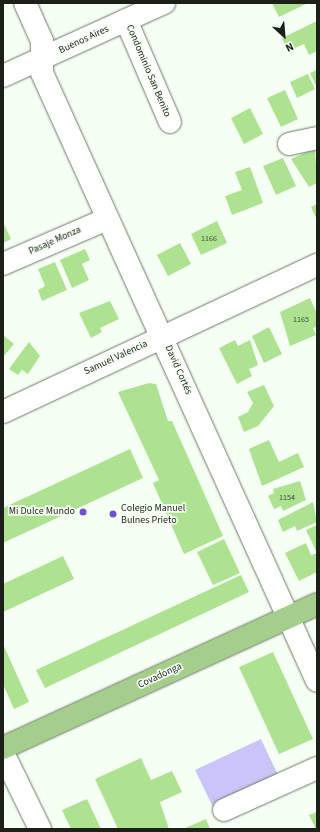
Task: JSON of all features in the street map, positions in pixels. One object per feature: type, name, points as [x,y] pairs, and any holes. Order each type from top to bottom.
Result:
[{"type":"main road","name":"Covadonga","points":[[3,748],[317,604]]},
{"type":"street","name":"David Cortés","points":[[24,3],[42,41],[42,73],[107,218],[163,336],[317,681]]},
{"type":"street","name":"Buenos Aires","points":[[3,76],[126,20],[155,5]]},
{"type":"street","name":"Condominio San Benito","points":[[126,20],[170,122]]},
{"type":"street","points":[[289,144],[317,138]]},
{"type":"street","name":"Pasaje Monza","points":[[3,264],[107,218]]},
{"type":"street","name":"Samuel Valencia","points":[[3,412],[317,265]]},
{"type":"street","points":[[3,753],[40,829]]},
{"type":"street","points":[[224,810],[317,768]]},
{"type":"shaded area","points":[[261,739],[279,777],[213,807],[195,770]]},
{"type":"building","points":[[272,3],[308,3],[279,17]]},
{"type":"building","points":[[317,21],[317,51],[309,55],[304,44],[288,51],[282,38]]},
{"type":"building","points":[[317,70],[317,88],[310,73]]},
{"type":"building","points":[[308,74],[315,89],[297,98],[290,82]]},
{"type":"building","points":[[285,90],[298,119],[281,127],[267,98]]},
{"type":"building","points":[[250,108],[263,134],[244,144],[231,118]]},
{"type":"building","points":[[315,148],[317,183],[309,187],[291,159]]},
{"type":"building","points":[[283,158],[296,186],[276,195],[263,166]]},
{"type":"building","points":[[250,167],[263,203],[232,215],[225,196],[242,190],[235,172]]},
{"type":"building","points":[[317,204],[317,220],[311,207]]},
{"type":"building","points":[[217,221],[227,243],[201,255],[191,234]]},
{"type":"building","points":[[3,222],[11,239],[3,243]]},
{"type":"building","points":[[180,243],[191,264],[168,276],[157,255]]},
{"type":"building","points":[[85,249],[90,260],[82,264],[89,280],[72,288],[60,260]]},
{"type":"building","points":[[55,262],[67,290],[42,301],[38,290],[45,286],[38,269]]},
{"type":"building","points":[[310,298],[317,314],[317,327],[313,328],[316,335],[290,346],[280,312]]},
{"type":"building","points":[[110,301],[119,319],[100,328],[102,332],[91,338],[79,313]]},
{"type":"building","points":[[269,327],[282,354],[264,363],[252,336]]},
{"type":"building","points":[[3,335],[14,344],[3,357]]},
{"type":"building","points":[[235,340],[238,346],[250,340],[258,365],[249,369],[252,376],[237,384],[219,348]]},
{"type":"building","points":[[29,342],[40,356],[28,374],[22,370],[18,375],[9,369]]},
{"type":"building","points":[[149,383],[156,384],[168,421],[172,421],[223,536],[184,554],[153,483],[159,480],[118,392]]},
{"type":"building","points":[[264,385],[274,406],[258,426],[244,432],[238,417],[248,412],[253,403],[247,392]]},
{"type":"building","points":[[269,440],[279,462],[298,453],[304,467],[262,486],[249,449]]},
{"type":"building","points":[[130,449],[143,478],[3,543],[3,508]]},
{"type":"building","points":[[300,481],[306,500],[283,511],[281,506],[274,509],[268,496],[274,493],[273,489]]},
{"type":"building","points":[[313,502],[317,522],[297,531],[295,526],[283,532],[278,520]]},
{"type":"building","points":[[317,525],[317,553],[306,530]]},
{"type":"building","points":[[224,539],[240,573],[213,585],[197,552]]},
{"type":"building","points":[[306,543],[311,555],[317,553],[317,572],[299,581],[285,553]]},
{"type":"building","points":[[63,556],[74,579],[3,612],[3,584]]},
{"type":"building","points":[[241,575],[249,592],[45,688],[36,670]]},
{"type":"building","points":[[3,644],[29,702],[14,709],[3,684]]},
{"type":"building","points":[[273,652],[313,739],[279,754],[239,667]]},
{"type":"building","points":[[141,758],[151,780],[172,771],[182,792],[160,802],[169,829],[118,829],[95,779]]},
{"type":"building","points":[[87,799],[101,829],[71,829],[62,810]]},
{"type":"building","points":[[317,812],[317,829],[316,829],[309,815]]},
{"type":"building","points":[[206,819],[210,829],[183,829]]},
{"type":"place","name":"Mi Dulce Mundo","points":[[83,512]]},
{"type":"place","name":"Colegio Manuel Bulnes Prieto","points":[[113,514]]}]
